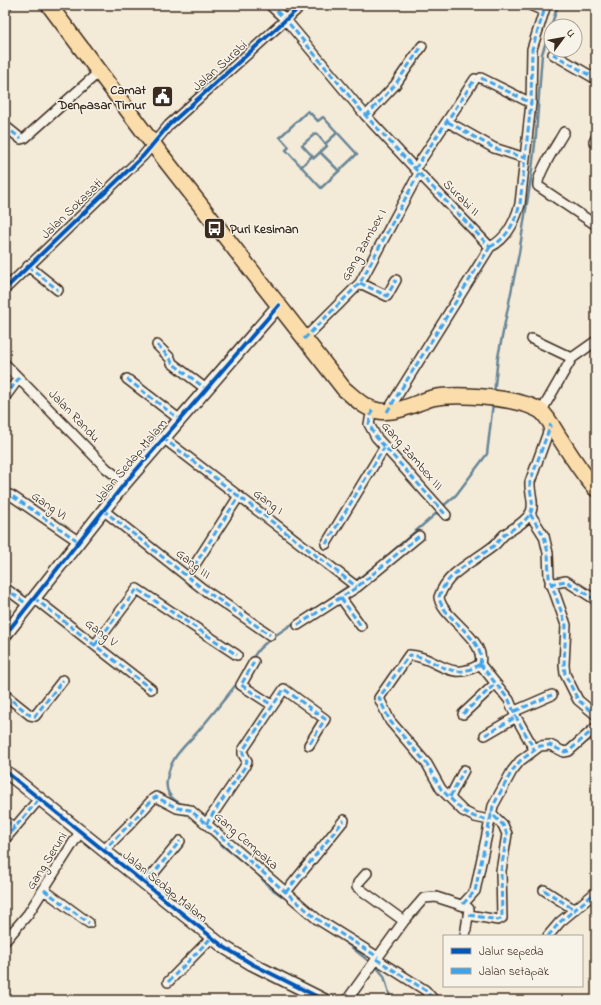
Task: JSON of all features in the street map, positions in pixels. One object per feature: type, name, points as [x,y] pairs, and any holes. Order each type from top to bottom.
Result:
[{"type":"main road","points":[[49,5],[154,145],[344,389],[372,410],[387,412],[448,396],[495,399],[521,403],[546,418],[578,466],[596,489]]},
{"type":"street","points":[[270,5],[286,20]]},
{"type":"street","name":"Jalan Surabi","points":[[154,145],[172,122],[302,5]]},
{"type":"street","points":[[387,412],[490,247],[506,236],[518,213],[530,103],[533,45],[545,8],[530,5]]},
{"type":"street","name":"Surabi II","points":[[286,20],[366,116],[490,247]]},
{"type":"street","points":[[366,116],[395,85],[422,46]]},
{"type":"street","points":[[560,58],[596,79]]},
{"type":"street","points":[[5,126],[21,139],[30,134],[99,72]]},
{"type":"street","name":"Gang Zambex I","points":[[304,339],[360,283],[417,171],[448,122],[478,79],[530,103]]},
{"type":"street","points":[[448,122],[494,148],[525,158]]},
{"type":"street","points":[[564,132],[541,174],[538,186],[596,225]]},
{"type":"street","name":"Jalan Sokasati","points":[[5,289],[154,145]]},
{"type":"street","points":[[28,266],[58,290]]},
{"type":"street","points":[[360,283],[387,296],[396,280]]},
{"type":"street","name":"Jalan Sedap Malam","points":[[5,635],[125,483],[279,305]]},
{"type":"street","points":[[532,339],[572,358]]},
{"type":"street","points":[[534,749],[509,700],[480,664],[481,655],[475,644],[440,601],[442,588],[448,580],[472,560],[493,547],[503,536],[522,523],[530,514],[533,503],[529,490],[530,482],[546,418],[572,358],[596,341]]},
{"type":"street","points":[[157,345],[169,356],[172,363],[206,389]]},
{"type":"street","name":"Jalan Randu","points":[[5,364],[106,468],[125,483]]},
{"type":"street","points":[[5,397],[19,378]]},
{"type":"street","points":[[127,379],[179,419]]},
{"type":"street","name":"Gang Zambex III","points":[[372,410],[369,424],[384,448],[443,512]]},
{"type":"street","name":"Gang I","points":[[163,438],[354,585]]},
{"type":"street","points":[[326,544],[384,448]]},
{"type":"street","name":"Gang VI","points":[[5,498],[10,495],[12,496],[78,541]]},
{"type":"street","points":[[194,566],[239,496]]},
{"type":"street","name":"Gang III","points":[[103,510],[203,589],[270,635]]},
{"type":"street","points":[[530,514],[544,536],[550,584],[566,625],[565,674],[578,700],[596,715]]},
{"type":"street","points":[[298,625],[341,598],[354,585],[419,536]]},
{"type":"street","points":[[550,584],[566,581],[596,600]]},
{"type":"street","name":"Gang V","points":[[5,588],[31,602],[95,645],[151,689]]},
{"type":"street","points":[[95,645],[137,589],[237,655]]},
{"type":"street","points":[[341,598],[361,626]]},
{"type":"street","points":[[469,915],[498,920],[502,918],[501,871],[507,834],[503,825],[490,816],[468,814],[439,786],[421,757],[396,728],[379,698],[409,655],[447,669],[463,672],[469,671],[480,664]]},
{"type":"street","points":[[254,662],[241,685],[272,705]]},
{"type":"street","points":[[5,695],[32,716],[35,716],[63,680]]},
{"type":"street","points":[[464,714],[495,684]]},
{"type":"street","points":[[206,824],[247,764],[247,759],[243,754],[243,750],[282,690],[286,689],[325,717],[325,721],[309,745]]},
{"type":"street","points":[[485,734],[515,714],[552,695]]},
{"type":"street","points":[[463,904],[475,891],[490,816],[496,796],[512,771],[534,749],[545,745],[564,752],[569,752],[596,727]]},
{"type":"street","points":[[450,797],[464,770]]},
{"type":"street","name":"Jalan Sedap Malam","points":[[5,771],[211,938],[236,956],[324,1000]]},
{"type":"street","name":"Gang Cempaka","points":[[103,851],[156,797],[185,809],[206,824],[317,919],[375,961],[424,990],[434,1000]]},
{"type":"street","points":[[5,839],[39,799]]},
{"type":"street","points":[[286,892],[344,820]]},
{"type":"street","points":[[5,821],[14,827]]},
{"type":"street","name":"Gang Seruni","points":[[5,940],[28,914],[80,832]]},
{"type":"street","points":[[145,884],[180,841]]},
{"type":"street","points":[[367,873],[356,887],[404,921]]},
{"type":"street","points":[[44,890],[89,923]]},
{"type":"street","points":[[544,890],[575,910]]},
{"type":"street","points":[[549,935],[555,927],[575,910],[595,896]]},
{"type":"street","points":[[347,1000],[420,901],[430,897],[463,904],[469,909],[465,935]]},
{"type":"street","points":[[168,982],[211,938]]},
{"type":"waterway","points":[[494,394],[498,357],[519,253],[531,178],[542,54],[558,5]]},
{"type":"waterway","points":[[308,111],[318,121],[323,117],[357,154],[321,188],[286,150],[289,147],[280,137],[308,111]]},
{"type":"waterway","points":[[316,133],[327,146],[314,158],[302,145],[316,133]]},
{"type":"waterway","points":[[325,144],[337,133]]},
{"type":"waterway","points":[[320,152],[339,171]]},
{"type":"waterway","points":[[301,167],[312,156]]},
{"type":"waterway","points":[[442,507],[456,495],[487,454],[493,403]]},
{"type":"waterway","points":[[387,556],[439,511]]},
{"type":"waterway","points":[[354,582],[379,563]]},
{"type":"waterway","points":[[251,660],[259,649],[270,639],[350,585]]},
{"type":"waterway","points":[[183,805],[172,798],[167,788],[169,771],[175,757],[239,681]]},
{"type":"waterway","points":[[209,832],[224,847],[256,872],[269,887],[288,900]]},
{"type":"waterway","points":[[339,937],[371,963]]},
{"type":"waterway","points":[[375,965],[384,976],[391,1000]]},
{"type":"marked path","points":[[270,5],[286,20],[366,116],[490,247]]},
{"type":"marked path","points":[[530,5],[544,11]]},
{"type":"marked path","points":[[490,247],[506,235],[516,217],[520,204],[531,103],[532,49],[546,5]]},
{"type":"marked path","points":[[366,116],[395,85],[422,46]]},
{"type":"marked path","points":[[560,58],[596,79]]},
{"type":"marked path","points":[[481,78],[531,103]]},
{"type":"marked path","points":[[415,169],[475,79]]},
{"type":"marked path","points":[[448,122],[494,148],[525,158]]},
{"type":"marked path","points":[[5,126],[21,139]]},
{"type":"marked path","points":[[594,142],[596,138]]},
{"type":"marked path","points":[[304,339],[360,283],[419,173]]},
{"type":"marked path","points":[[387,412],[490,247]]},
{"type":"marked path","points":[[28,266],[58,290]]},
{"type":"marked path","points":[[360,283],[387,296],[396,280]]},
{"type":"marked path","points":[[157,345],[170,358],[172,363],[206,389]]},
{"type":"marked path","points":[[5,397],[19,378]]},
{"type":"marked path","points":[[127,379],[179,419]]},
{"type":"marked path","points":[[372,410],[369,424],[376,437],[446,515]]},
{"type":"marked path","points":[[480,664],[480,655],[477,646],[471,637],[447,613],[439,597],[443,588],[454,574],[494,546],[505,534],[529,516],[532,508],[530,482],[551,424]]},
{"type":"marked path","points":[[163,438],[357,587]]},
{"type":"marked path","points":[[326,544],[384,448]]},
{"type":"marked path","points":[[5,498],[10,495],[12,496],[78,541]]},
{"type":"marked path","points":[[194,566],[239,496]]},
{"type":"marked path","points":[[103,510],[203,589],[270,635]]},
{"type":"marked path","points":[[530,514],[544,536],[548,553],[549,577],[566,625],[565,674],[578,700],[596,715]]},
{"type":"marked path","points":[[298,625],[357,587],[419,536]]},
{"type":"marked path","points":[[550,584],[566,581],[596,600]]},
{"type":"marked path","points":[[5,588],[28,605]]},
{"type":"marked path","points":[[95,645],[137,589],[237,655]]},
{"type":"marked path","points":[[34,598],[151,689]]},
{"type":"marked path","points":[[341,598],[361,626]]},
{"type":"marked path","points":[[480,664],[460,671],[451,670],[419,656],[409,655],[379,698],[390,721],[427,764],[441,789],[463,811],[475,817],[489,820]]},
{"type":"marked path","points":[[254,662],[241,685],[272,705]]},
{"type":"marked path","points":[[480,664],[509,700],[516,717],[534,749]]},
{"type":"marked path","points":[[5,695],[30,715],[35,716],[63,680]]},
{"type":"marked path","points":[[463,714],[495,684]]},
{"type":"marked path","points":[[206,824],[244,768],[247,761],[243,754],[243,750],[284,689],[325,719],[309,745]]},
{"type":"marked path","points":[[515,711],[552,695]]},
{"type":"marked path","points":[[485,735],[516,717]]},
{"type":"marked path","points":[[463,904],[475,891],[493,806],[512,771],[520,761],[540,746],[550,745],[564,752],[569,751],[596,727]]},
{"type":"marked path","points":[[450,797],[464,770]]},
{"type":"marked path","points":[[103,851],[156,797],[177,808],[190,810],[317,919],[378,957]]},
{"type":"marked path","points":[[5,839],[39,799]]},
{"type":"marked path","points":[[469,915],[498,920],[502,918],[501,871],[507,834],[503,825],[491,813]]},
{"type":"marked path","points":[[286,892],[344,820]]},
{"type":"marked path","points":[[5,821],[14,827]]},
{"type":"marked path","points":[[145,884],[180,841]]},
{"type":"marked path","points":[[44,890],[89,923]]},
{"type":"marked path","points":[[544,890],[575,910]]},
{"type":"marked path","points":[[549,935],[560,922],[596,892]]},
{"type":"marked path","points":[[168,982],[211,938]]},
{"type":"marked path","points":[[376,959],[425,990],[434,1000]]},
{"type":"cycle path","points":[[5,289],[143,156],[169,125],[302,5]]},
{"type":"cycle path","points":[[5,635],[125,483],[279,305]]},
{"type":"cycle path","points":[[5,771],[224,947],[252,964],[324,1000]]},
{"type":"place","name":"Camat Denpasar Timur","points":[[162,97]]},
{"type":"place","name":"Puri Kesiman","points":[[215,229]]}]
